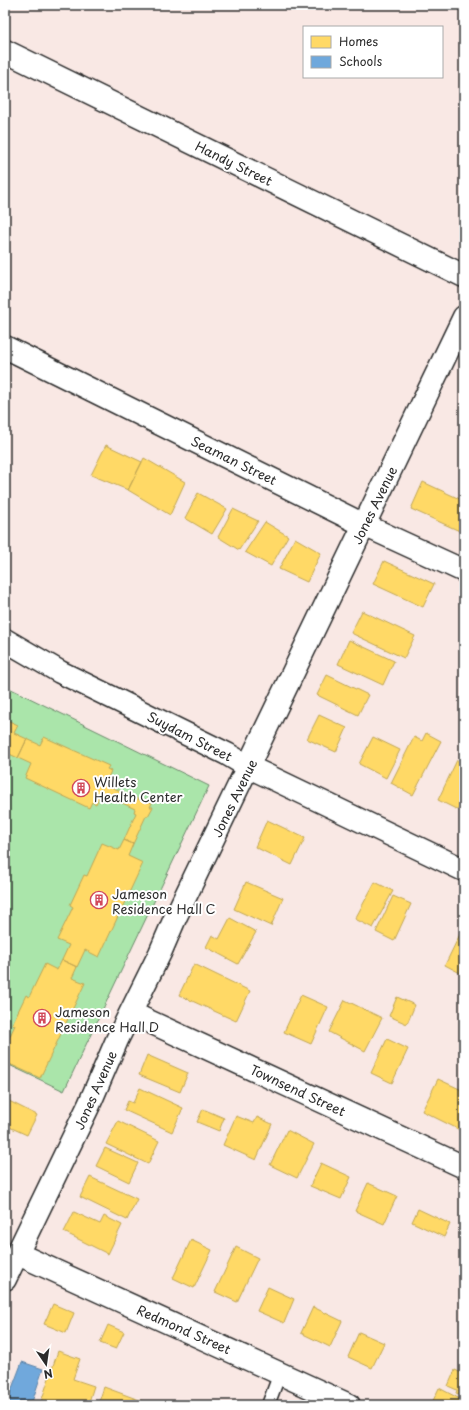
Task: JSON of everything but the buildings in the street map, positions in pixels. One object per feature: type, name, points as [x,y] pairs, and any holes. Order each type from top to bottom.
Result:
[{"type":"street","name":"Handy Street","points":[[5,51],[464,276]]},
{"type":"street","name":"Jones Avenue","points":[[5,1279],[131,1012],[464,317]]},
{"type":"street","name":"Seaman Street","points":[[5,347],[364,525],[464,571]]},
{"type":"street","name":"Suydam Street","points":[[5,640],[60,672],[227,754],[249,767],[464,870]]},
{"type":"street","name":"Townsend Street","points":[[131,1012],[464,1167]]},
{"type":"street","name":"Redmond Street","points":[[18,1254],[349,1405]]},
{"type":"lane","points":[[268,1405],[280,1374]]},
{"type":"green space","points":[[5,686],[209,786],[64,1091],[5,1063]]},
{"type":"place","name":"Willets Health Center","points":[[81,788]]},
{"type":"place","name":"Jameson Residence Hall C","points":[[99,900]]},
{"type":"place","name":"Jameson Residence Hall D","points":[[42,1018]]}]
